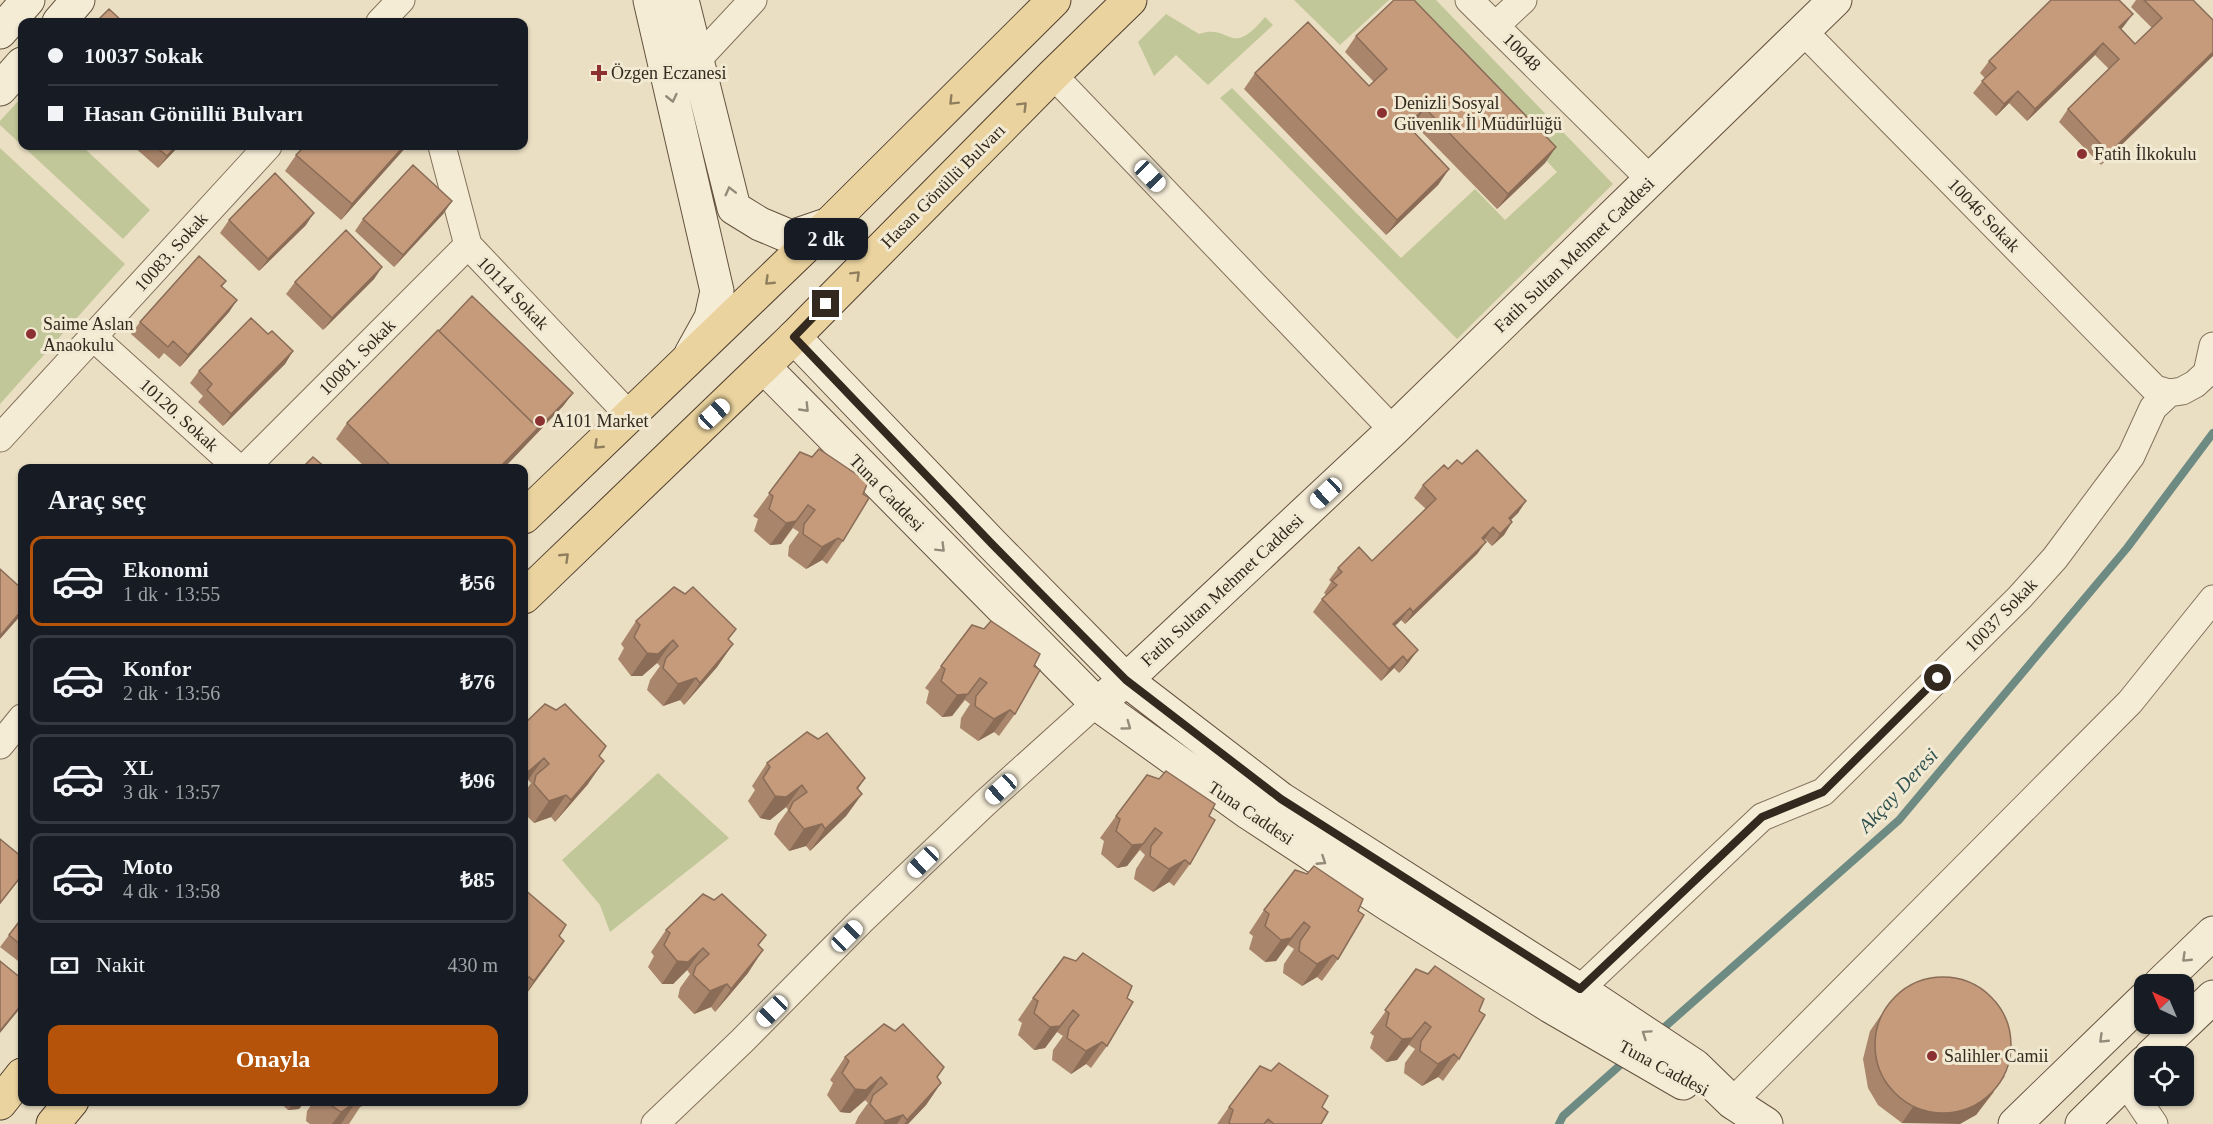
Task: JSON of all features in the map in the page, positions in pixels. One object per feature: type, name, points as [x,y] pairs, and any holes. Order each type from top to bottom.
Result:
[{"type":"main road","points":[[528,513],[829,224],[1054,0]]},
{"type":"main road","name":"Hasan Gönüllü Bulvarı","points":[[528,593],[764,367],[1130,0]]},
{"type":"main road","points":[[0,1103],[18,1080]]},
{"type":"main road","points":[[53,1124],[68,1106]]},
{"type":"street","points":[[0,32],[28,0]]},
{"type":"street","points":[[62,18],[78,0]]},
{"type":"street","points":[[384,18],[402,0],[408,18]]},
{"type":"street","points":[[650,0],[717,291],[711,318],[689,358]]},
{"type":"street","points":[[682,0],[735,208],[760,224],[791,237],[829,224]]},
{"type":"street","points":[[697,60],[753,0]]},
{"type":"street","name":"10048","points":[[1469,0],[1652,180]]},
{"type":"street","points":[[1496,26],[1522,0]]},
{"type":"street","name":"Fatih Sultan Mehmet Caddesi","points":[[655,1124],[742,1041],[861,921],[977,811],[1096,703],[1126,680],[1393,430],[1835,0]]},
{"type":"street","name":"10046 Sokak","points":[[1803,31],[2155,389],[2169,393]]},
{"type":"street","points":[[0,89],[18,69]]},
{"type":"street","points":[[1053,75],[1393,430]]},
{"type":"street","name":"10083. Sokak","points":[[0,438],[264,150]]},
{"type":"street","name":"10114 Sokak","points":[[442,150],[468,245],[629,415]]},
{"type":"street","name":"10081. Sokak","points":[[249,464],[468,245]]},
{"type":"street","name":"10120. Sokak","points":[[93,337],[234,464]]},
{"type":"street","name":"Tuna Caddesi","points":[[794,337],[1126,680],[1281,799],[1689,1075],[1766,1124]]},
{"type":"street","name":"10037 Sokak","points":[[1582,1002],[1762,817],[1823,792],[2020,597],[2055,558],[2131,456],[2153,408],[2169,393],[2182,391],[2195,384],[2207,373],[2213,346]]},
{"type":"street","name":"Tuna Caddesi","points":[[764,367],[1096,703],[1249,813],[1389,905],[1582,1002]]},
{"type":"street","points":[[1732,1102],[2130,702],[2213,598]]},
{"type":"street","points":[[0,745],[18,723]]},
{"type":"street","points":[[2170,974],[2213,933]]},
{"type":"street","points":[[2162,1046],[2213,997]]},
{"type":"street","points":[[2015,1124],[2134,1009]]},
{"type":"street","points":[[2082,1124],[2134,1073]]},
{"type":"street","points":[[2147,1106],[2154,1124]]},
{"type":"green space","points":[[1294,0],[1389,0],[1340,45]]},
{"type":"green space","points":[[1397,0],[1436,0],[1613,184],[1457,339],[1220,98],[1232,88],[1401,258],[1475,189],[1505,220],[1557,172]]},
{"type":"green space","points":[[1166,14],[1199,34],[1218,33],[1231,38],[1244,36],[1265,17],[1273,25],[1208,85],[1176,55],[1154,76],[1138,42]]},
{"type":"green space","points":[[18,101],[18,141],[0,125],[0,121]]},
{"type":"green space","name":"Saime Aslan Anaokulu","points":[[0,148],[125,264],[0,404]]},
{"type":"green space","points":[[27,150],[86,150],[150,210],[123,239]]},
{"type":"green space","points":[[658,773],[729,838],[610,932],[600,905],[562,860]]},
{"type":"building","name":"Denizli Sosyal Güvenlik İl Müdürlüğü","points":[[1394,0],[1414,0],[1556,147],[1508,194],[1425,108],[1407,125],[1449,169],[1397,220],[1255,73],[1308,22],[1369,86],[1387,69],[1356,36]]},
{"type":"building","points":[[2051,0],[2119,0],[2133,14],[2119,27],[2135,44],[2162,18],[2144,0],[2193,0],[2213,20],[2213,52],[2109,153],[2068,109],[2119,59],[2103,43],[2035,109],[2018,91],[2004,104],[1982,81],[1996,68],[1989,61]]},
{"type":"building","points":[[109,9],[119,18],[100,18]]},
{"type":"building","points":[[160,150],[172,150],[167,156]]},
{"type":"building","points":[[301,150],[400,150],[352,204],[296,155]]},
{"type":"building","points":[[413,165],[452,201],[403,255],[363,219]]},
{"type":"building","points":[[275,173],[314,213],[268,259],[229,220]]},
{"type":"building","points":[[346,230],[382,267],[332,318],[295,282]]},
{"type":"building","points":[[199,256],[226,281],[221,286],[237,300],[188,355],[173,341],[168,347],[140,322]]},
{"type":"building","points":[[472,296],[573,393],[536,431],[538,428],[439,331]]},
{"type":"building","points":[[251,318],[268,334],[272,331],[293,351],[231,414],[207,390],[212,384],[199,371]]},
{"type":"building","points":[[438,330],[538,428],[503,464],[389,464],[347,423]]},
{"type":"building","points":[[819,449],[868,482],[863,494],[869,498],[843,541],[838,538],[822,547],[803,534],[804,524],[815,510],[808,505],[796,521],[786,523],[769,509],[773,496],[769,493],[800,452],[812,457]]},
{"type":"building","points":[[1477,450],[1526,501],[1509,518],[1512,522],[1500,534],[1493,527],[1482,538],[1486,542],[1413,612],[1410,608],[1393,624],[1418,650],[1407,661],[1403,656],[1389,669],[1322,599],[1337,585],[1332,581],[1342,572],[1338,568],[1359,547],[1372,561],[1436,499],[1423,485],[1444,465],[1448,469],[1457,460],[1462,464]]},
{"type":"building","points":[[313,457],[321,464],[306,464]]},
{"type":"building","points":[[0,569],[18,585],[18,615],[0,636]]},
{"type":"building","points":[[674,587],[685,594],[693,587],[736,629],[728,639],[733,644],[700,683],[696,678],[678,684],[663,668],[666,658],[678,646],[673,640],[658,654],[647,653],[634,637],[640,625],[636,621]]},
{"type":"building","points":[[991,621],[1040,654],[1034,666],[1040,670],[1015,714],[1010,710],[994,719],[975,706],[976,696],[987,683],[980,678],[968,694],[957,695],[941,681],[945,669],[941,666],[972,625],[984,629]]},
{"type":"building","points":[[545,704],[556,710],[565,704],[606,746],[599,756],[604,761],[571,800],[566,795],[549,801],[534,784],[536,775],[549,764],[544,758],[528,771],[528,720]]},
{"type":"building","points":[[807,732],[818,739],[827,733],[865,778],[857,788],[862,794],[825,829],[822,824],[804,829],[789,811],[793,802],[807,792],[802,785],[786,797],[775,796],[763,778],[770,767],[767,763]]},
{"type":"building","points":[[1166,771],[1215,804],[1209,816],[1215,820],[1190,864],[1185,860],[1169,869],[1150,856],[1151,846],[1162,833],[1155,828],[1143,844],[1132,845],[1116,831],[1120,819],[1116,816],[1147,775],[1159,779]]},
{"type":"building","points":[[0,839],[18,854],[18,880],[0,903]]},
{"type":"building","points":[[1314,866],[1363,899],[1358,911],[1364,915],[1338,959],[1333,955],[1317,964],[1299,951],[1300,941],[1310,927],[1304,922],[1291,938],[1281,940],[1265,926],[1269,914],[1264,910],[1295,870],[1307,874]]},
{"type":"building","points":[[528,892],[566,925],[559,936],[564,941],[534,981],[529,977]]},
{"type":"building","points":[[703,894],[714,900],[722,894],[766,935],[758,945],[763,950],[731,989],[727,984],[710,991],[693,975],[696,966],[709,954],[703,948],[688,962],[677,961],[664,945],[670,933],[666,930]]},
{"type":"building","points":[[18,923],[18,943],[9,935]]},
{"type":"building","points":[[1083,953],[1132,986],[1127,998],[1133,1002],[1107,1046],[1102,1042],[1086,1051],[1067,1038],[1069,1028],[1079,1015],[1073,1010],[1060,1026],[1050,1027],[1034,1013],[1038,1001],[1033,998],[1064,957],[1076,961]]},
{"type":"building","points":[[0,961],[18,976],[18,1009],[0,1031]]},
{"type":"building","points":[[1435,966],[1484,999],[1479,1011],[1485,1015],[1459,1059],[1454,1054],[1438,1064],[1420,1051],[1421,1041],[1431,1027],[1425,1022],[1412,1038],[1402,1039],[1386,1026],[1389,1013],[1385,1010],[1416,969],[1428,974]]},
{"type":"building","name":"Salihler Camii","points":[[1943,977],[1969,982],[1981,988],[1991,997],[2000,1007],[2006,1019],[2011,1045],[2006,1071],[2000,1083],[1991,1093],[1981,1102],[1969,1108],[1943,1113],[1917,1108],[1905,1102],[1895,1093],[1886,1083],[1880,1071],[1875,1045],[1880,1019],[1886,1007],[1895,997],[1905,988],[1917,982]]},
{"type":"building","points":[[884,1024],[895,1031],[903,1024],[944,1067],[937,1077],[941,1083],[907,1120],[903,1115],[885,1121],[870,1104],[873,1095],[887,1084],[881,1077],[866,1090],[855,1089],[842,1073],[849,1061],[845,1057]]},
{"type":"building","points":[[1279,1063],[1328,1096],[1322,1107],[1328,1112],[1321,1124],[1274,1124],[1268,1119],[1264,1124],[1229,1123],[1233,1110],[1229,1107],[1260,1066],[1271,1071]]},
{"type":"building","points":[[332,1106],[350,1106],[341,1112]]},
{"type":"waterway","name":"Akçay Deresi","points":[[1659,1032],[1899,820],[2127,548],[2213,433]]},
{"type":"waterway","name":"Akçay Deresi","points":[[1559,1124],[1563,1116],[1627,1059]]},
{"type":"place","name":"Özgen Eczanesi","points":[[599,73]]},
{"type":"place","name":"Denizli Sosyal Güvenlik İl Müdürlüğü","points":[[1382,113]]},
{"type":"place","name":"Fatih İlkokulu","points":[[2082,154]]},
{"type":"place","name":"Saime Aslan Anaokulu","points":[[31,334]]},
{"type":"place","name":"A101 Market","points":[[540,421]]},
{"type":"place","name":"Salihler Camii","points":[[1932,1056]]},
{"type":"route","points":[[826,304],[794,337],[1126,680],[1281,799],[1580,989],[1762,817],[1823,792],[1938,678]]}]
